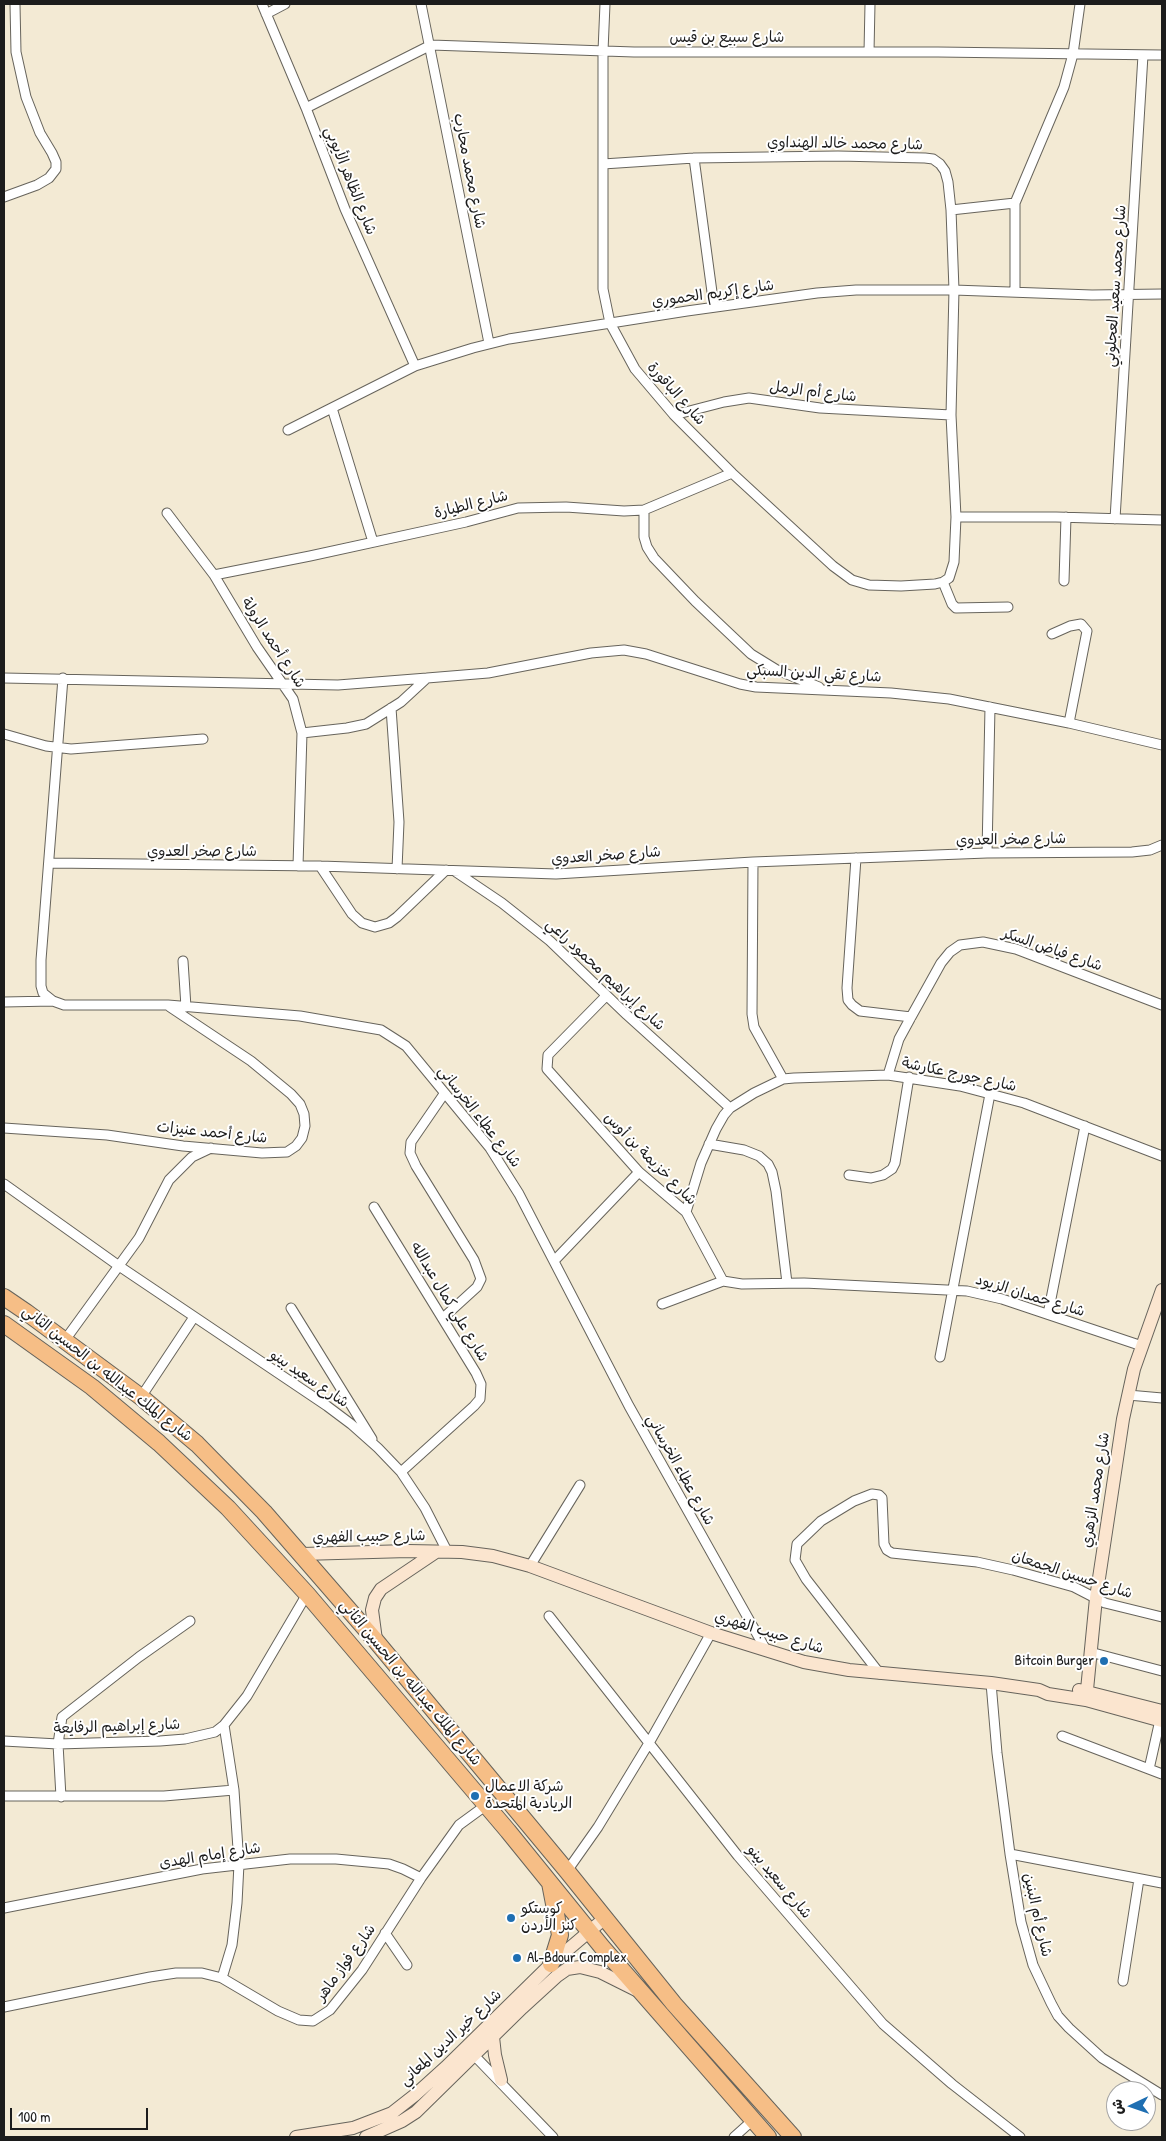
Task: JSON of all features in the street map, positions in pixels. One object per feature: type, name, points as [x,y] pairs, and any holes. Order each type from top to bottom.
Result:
[{"type":"highway","name":"شارع الملك عبدالله بن الحسين الثاني","points":[[4,1298],[65,1340],[141,1397],[197,1444],[264,1512],[376,1641],[687,2018],[792,2137]]},
{"type":"highway","name":"شارع الملك عبدالله بن الحسين الثاني","points":[[4,1324],[92,1387],[188,1469],[228,1508],[307,1594],[550,1881],[590,1931],[768,2137]]},
{"type":"highway","points":[[550,1881],[560,1935],[551,1964]]},
{"type":"street","points":[[4,197],[37,185],[49,178],[56,169],[56,162],[40,133],[26,97],[15,39],[14,4]]},
{"type":"street","name":"شارع الظاهر الأيوبي","points":[[262,4],[306,108],[344,209],[416,366]]},
{"type":"street","points":[[266,14],[285,4]]},
{"type":"street","name":"شارع محمد محارب","points":[[421,4],[431,45],[489,343]]},
{"type":"street","name":"شارع الباقورة","points":[[605,4],[603,51],[603,281],[610,323],[635,369],[674,415],[732,474],[833,566],[852,580],[881,586],[943,582]]},
{"type":"street","points":[[868,52],[870,4]]},
{"type":"street","points":[[1015,292],[1015,203],[1055,110],[1073,54],[1080,4]]},
{"type":"street","points":[[4,39],[15,39]]},
{"type":"street","name":"شارع سبيع بن قيس","points":[[306,108],[431,45],[603,51],[1162,55]]},
{"type":"street","name":"شارع محمد سعيد العجلوني","points":[[1115,519],[1143,54]]},
{"type":"street","name":"شارع محمد خالد الهنداوي","points":[[603,164],[694,158],[829,156],[933,159],[945,171],[951,210],[954,290],[950,415],[956,517]]},
{"type":"street","points":[[694,158],[714,307]]},
{"type":"street","points":[[951,210],[1015,203]]},
{"type":"street","name":"شارع إكريم الحموري","points":[[288,430],[416,366],[489,343],[610,323],[834,291],[954,290],[1162,294]]},
{"type":"street","name":"شارع أم الرمل","points":[[674,415],[748,398],[820,408],[950,415]]},
{"type":"street","points":[[332,408],[373,542]]},
{"type":"street","name":"شارع الطيارة","points":[[214,575],[373,542],[527,506],[624,512],[644,510],[732,474]]},
{"type":"street","points":[[644,510],[644,536],[654,558],[726,633],[763,662],[826,690]]},
{"type":"street","name":"شارع أحمد الرولة","points":[[167,513],[214,575],[257,647],[293,699],[302,733],[298,866]]},
{"type":"street","points":[[1008,607],[956,608],[952,604],[943,582],[949,578],[952,572],[956,517],[1066,517],[1162,520]]},
{"type":"street","points":[[1064,581],[1066,517]]},
{"type":"street","points":[[1052,634],[1070,626],[1081,624],[1086,630],[1069,723]]},
{"type":"street","name":"شارع تقي الدين السبكي","points":[[4,678],[338,685],[488,673],[591,653],[624,650],[646,654],[740,684],[771,688],[914,695],[990,707],[1162,745]]},
{"type":"street","points":[[53,1001],[43,993],[40,976],[64,678]]},
{"type":"street","points":[[302,733],[366,724],[391,708],[427,678]]},
{"type":"street","points":[[987,853],[990,707]]},
{"type":"street","points":[[391,708],[399,822],[397,868]]},
{"type":"street","points":[[4,734],[59,749],[203,739]]},
{"type":"street","name":"شارع صخر العدوي","points":[[49,863],[320,866],[556,874],[753,862],[987,853],[1132,852],[1161,848]]},
{"type":"street","points":[[856,858],[847,988],[848,1000],[860,1011],[911,1017]]},
{"type":"street","points":[[753,862],[751,963],[753,1021],[761,1042],[783,1079]]},
{"type":"street","points":[[320,866],[352,914],[362,923],[375,927],[389,924],[450,871]]},
{"type":"street","name":"شارع إبراهيم محمود راعي","points":[[450,871],[479,886],[550,940],[606,996],[730,1108]]},
{"type":"street","name":"شارع فياض السكر","points":[[888,1074],[899,1039],[941,963],[950,952],[960,945],[972,943],[997,944],[1016,949],[1162,1005]]},
{"type":"street","points":[[184,961],[186,1007]]},
{"type":"street","name":"شارع خزيمة بن أوس","points":[[606,996],[548,1054],[546,1064],[551,1075],[639,1172],[686,1212],[723,1281]]},
{"type":"street","name":"شارع عطاء الخرساني","points":[[4,1002],[53,1001],[64,1005],[168,1005],[300,1016],[381,1030],[406,1046],[498,1160],[519,1194],[629,1406],[766,1650]]},
{"type":"street","name":"شارع أحمد عنيزات","points":[[4,1128],[107,1135],[262,1153],[287,1152],[296,1146],[302,1138],[305,1126],[304,1114],[300,1104],[276,1080],[251,1060],[168,1005]]},
{"type":"street","name":"شارع جورج عكارشة","points":[[686,1212],[709,1144],[716,1129],[730,1108],[754,1093],[783,1079],[888,1074],[909,1077],[1024,1103],[1162,1156]]},
{"type":"street","points":[[849,1175],[871,1178],[883,1175],[892,1169],[895,1163],[909,1077]]},
{"type":"street","points":[[443,1318],[477,1287],[481,1279],[474,1260],[416,1166],[410,1153],[411,1142],[444,1094]]},
{"type":"street","points":[[940,1357],[990,1094]]},
{"type":"street","points":[[1048,1314],[1085,1126]]},
{"type":"street","points":[[662,1304],[723,1281],[742,1284],[787,1283],[776,1191],[772,1172],[768,1164],[759,1156],[744,1150],[709,1144]]},
{"type":"street","points":[[65,1340],[139,1238],[169,1180],[192,1157],[212,1148]]},
{"type":"street","points":[[554,1261],[639,1172]]},
{"type":"street","name":"شارع سعيد بينو","points":[[4,1184],[119,1266],[327,1406],[378,1448],[400,1472],[425,1508],[442,1552]]},
{"type":"street","name":"شارع علي كمال عبدالله","points":[[374,1207],[476,1373],[480,1384],[480,1399],[455,1425],[400,1472]]},
{"type":"street","name":"شارع حمدان الزيود","points":[[787,1283],[921,1290],[954,1289],[986,1295],[1142,1346]]},
{"type":"street","name":"شارع محمد الزهري","points":[[1086,1695],[1096,1598],[1128,1395],[1142,1346],[1162,1290]]},
{"type":"street","points":[[291,1308],[378,1448]]},
{"type":"street","points":[[141,1397],[194,1317]]},
{"type":"street","points":[[1128,1395],[1162,1398]]},
{"type":"street","points":[[530,1566],[580,1485]]},
{"type":"street","name":"شارع حسين الجمعان","points":[[880,1674],[799,1569],[795,1560],[796,1544],[821,1521],[854,1501],[872,1494],[879,1495],[882,1498],[884,1544],[887,1550],[892,1553],[977,1562],[1014,1570],[1074,1587],[1105,1603],[1162,1617]]},
{"type":"street","name":"شارع حبيب الفهري","points":[[302,1554],[408,1551],[493,1556],[530,1566],[711,1632],[812,1664],[880,1674],[1039,1690],[1049,1689],[1086,1695],[1162,1717]]},
{"type":"street","name":"شارع حبيب الفهري","points":[[376,1641],[372,1610],[375,1598],[381,1589],[442,1552]]},
{"type":"street","name":"شارع إبراهيم الرفايعة","points":[[4,1741],[58,1744],[185,1739],[215,1732],[224,1725],[252,1689],[307,1594]]},
{"type":"street","name":"شارع سعيد بينو","points":[[549,1616],[738,1856],[884,2024],[960,2090],[1020,2137]]},
{"type":"street","points":[[61,1797],[58,1744],[59,1723],[65,1713],[190,1621]]},
{"type":"street","points":[[567,1871],[598,1827],[649,1744],[711,1632]]},
{"type":"street","points":[[1090,1652],[1162,1671]]},
{"type":"street","name":"شارع أم البنين","points":[[991,1684],[997,1753],[1010,1854],[1027,1946],[1040,1980],[1058,2016],[1102,2058],[1162,2095]]},
{"type":"street","points":[[1149,1769],[1162,1717]]},
{"type":"street","points":[[222,1978],[229,1959],[234,1935],[239,1864],[234,1790],[224,1725]]},
{"type":"street","points":[[1062,1736],[1162,1774]]},
{"type":"street","points":[[4,1796],[164,1796],[234,1790]]},
{"type":"street","name":"شارع فواز ماهر","points":[[4,2007],[91,1988],[176,1973],[202,1973],[222,1978],[278,2011],[299,2020],[313,2021],[330,2010],[362,1970],[421,1878],[459,1825],[485,1806]]},
{"type":"street","points":[[1010,1854],[1162,1883]]},
{"type":"street","name":"شارع إمام الهدى","points":[[4,1908],[202,1869],[290,1858],[336,1859],[389,1864],[421,1878]]},
{"type":"street","points":[[1123,1981],[1139,1879]]},
{"type":"street","name":"شارع خير الدين المعاني","points":[[366,2137],[402,2121],[416,2112],[551,1964],[605,1918]]},
{"type":"street","points":[[385,1933],[406,1965]]},
{"type":"street","name":"شارع خير الدين المعاني","points":[[296,2137],[353,2128],[392,2113],[493,2037],[557,1976],[567,1969],[580,1967],[600,1972],[643,1993]]},
{"type":"street","points":[[493,2037],[494,2056],[501,2080]]},
{"type":"street","points":[[471,2052],[501,2080],[553,2137]]},
{"type":"street","points":[[734,2137],[753,2120]]},
{"type":"place","name":"Bitcoin Burger","points":[[1104,1661]]},
{"type":"place","name":"شركة الاعمال الريادية المتحدة","points":[[475,1796]]},
{"type":"place","name":"كوستكو كنز الأردن","points":[[511,1918]]},
{"type":"place","name":"Al-Bdour Complex","points":[[517,1958]]}]
